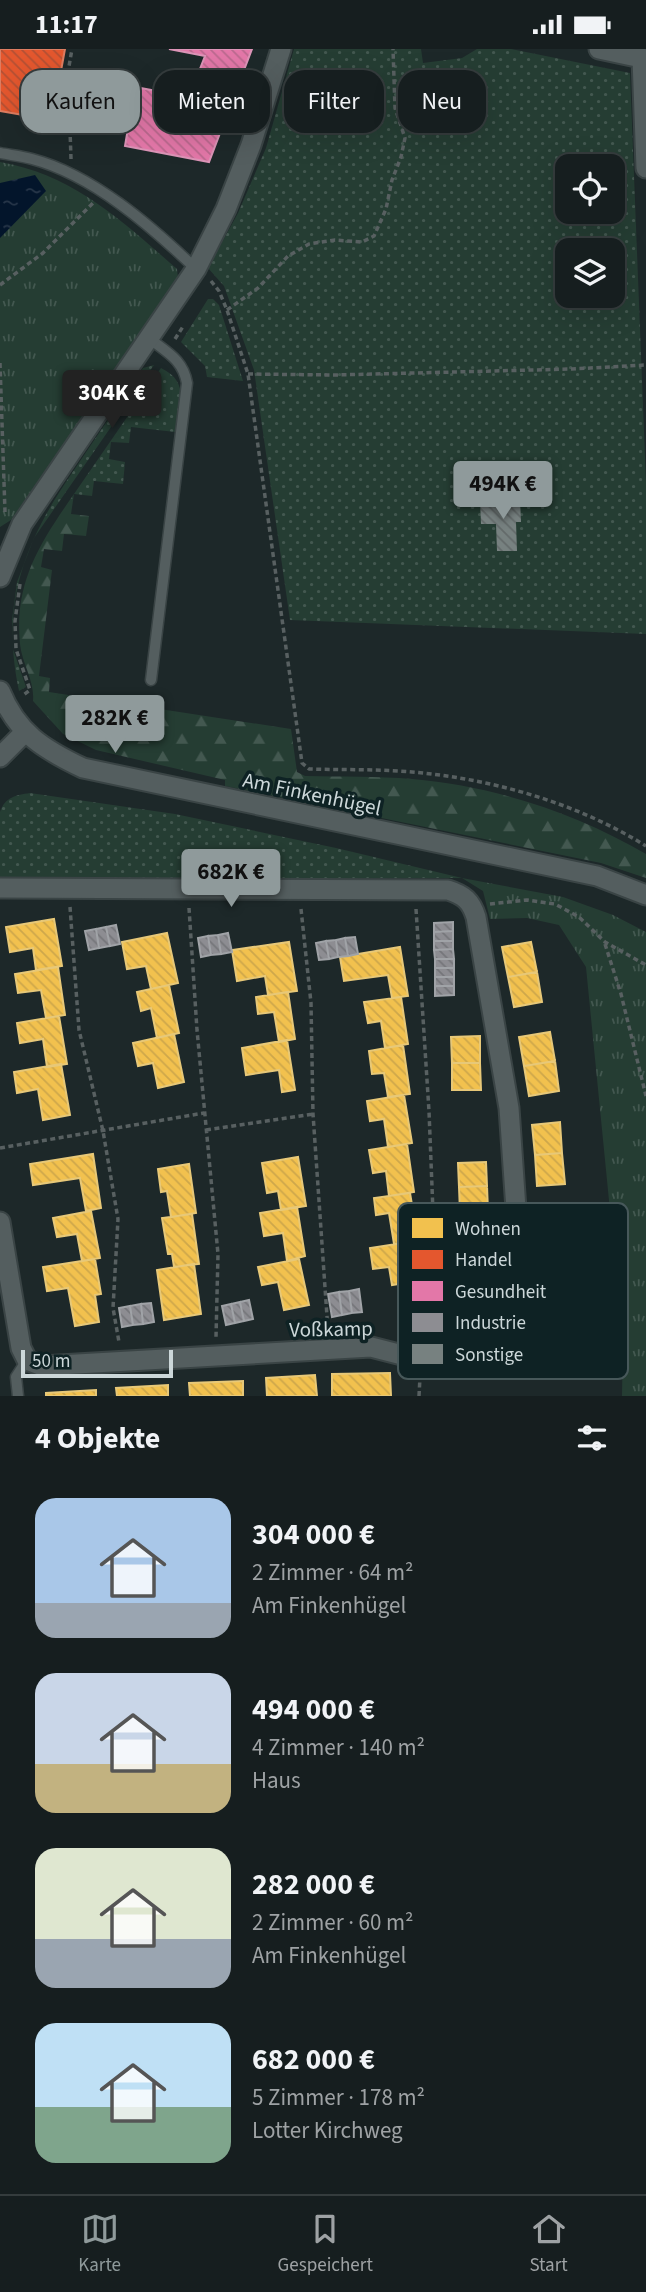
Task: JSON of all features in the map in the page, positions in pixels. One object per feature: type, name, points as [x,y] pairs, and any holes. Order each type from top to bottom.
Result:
[{"type":"street","points":[[0,576],[22,524],[196,269],[226,209],[251,145],[281,49]]},
{"type":"street","points":[[598,49],[644,58],[646,168]]},
{"type":"street","name":"Am Finkenhügel","points":[[0,691],[7,709],[25,732],[49,752],[83,768],[597,876],[646,895]]},
{"type":"street","points":[[0,757],[25,732]]},
{"type":"street","points":[[0,888],[448,890],[462,894],[472,905]]},
{"type":"street","name":"Voßkamp","points":[[472,905],[477,917],[509,1108],[516,1203]]},
{"type":"street","points":[[0,1221],[21,1348],[27,1360]]},
{"type":"street","name":"Voßkamp","points":[[27,1360],[42,1366],[371,1347],[398,1355]]},
{"type":"lane","points":[[0,153],[33,159],[71,175],[103,193],[166,240],[196,269]]},
{"type":"lane","points":[[150,339],[185,369],[187,383],[151,680]]},
{"type":"lane","points":[[18,1396],[16,1377],[27,1360]]},
{"type":"path","points":[[71,175],[68,72],[72,49]]},
{"type":"path","points":[[227,310],[258,288],[288,256],[309,243],[335,240],[362,243],[374,236],[386,209],[405,138],[396,108],[393,49]]},
{"type":"path","points":[[0,285],[43,253],[103,193]]},
{"type":"path","points":[[196,269],[219,291],[248,375],[302,763],[309,769],[412,772],[488,783],[567,807],[615,827],[646,846]]},
{"type":"path","points":[[166,351],[189,318]]},
{"type":"path","points":[[0,363],[4,523]]},
{"type":"path","points":[[248,375],[335,375],[646,365]]},
{"type":"path","points":[[7,709],[30,690],[16,649],[15,621],[20,582]]},
{"type":"path","points":[[69,888],[79,1030],[103,1131],[118,1219],[113,1308],[122,1361]]},
{"type":"path","points":[[187,889],[218,1254],[215,1356]]},
{"type":"path","points":[[300,889],[301,920],[312,1003],[313,1114],[329,1349]]},
{"type":"path","points":[[415,890],[433,1203]]},
{"type":"path","points":[[472,905],[527,900],[555,904],[579,917],[605,942],[646,965]]},
{"type":"path","points":[[605,942],[646,1096]]},
{"type":"path","points":[[0,1148],[204,1113]]},
{"type":"path","points":[[206,1130],[313,1114]]},
{"type":"green space","points":[[294,49],[421,49],[423,63],[462,58],[477,49],[511,49],[630,73],[646,483],[646,634],[290,620],[254,370],[224,286],[208,268],[238,213],[266,148],[284,84],[284,133],[384,133],[384,70],[288,70]]},
{"type":"green space","points":[[0,162],[51,177],[96,202],[177,269],[178,278],[11,520],[0,527]]},
{"type":"green space","points":[[208,299],[213,299],[219,305],[243,381],[207,377],[205,366],[181,342]]},
{"type":"green space","points":[[154,365],[36,535],[57,496],[143,368]]},
{"type":"green space","points":[[161,368],[176,380],[180,387],[175,432],[131,427],[129,443],[111,442],[109,459],[125,462],[123,484],[94,481],[92,496],[74,494]]},
{"type":"green space","points":[[74,494],[71,514],[89,516],[86,536],[64,534],[62,551],[44,549],[41,567],[52,570],[39,676],[50,678],[49,692],[291,729],[297,772],[305,776],[412,779],[473,788],[534,804],[591,826],[646,854],[646,878],[601,863],[225,786],[225,780],[96,750],[63,734],[33,701],[32,686],[21,651],[19,622],[25,582],[32,564],[50,529]]},
{"type":"green space","points":[[28,553],[15,601],[14,651],[12,620],[17,582]]},
{"type":"green space","points":[[14,651],[26,687],[19,691],[14,659]]},
{"type":"green space","points":[[30,793],[175,814],[462,878],[0,879],[0,812],[12,798]]},
{"type":"green space","points":[[462,878],[563,897],[613,915],[646,932],[646,1396],[622,1396],[622,1379],[628,1379],[628,1203],[609,1203],[586,967],[559,925],[527,918],[490,919],[483,891]]},
{"type":"water","points":[[35,175],[46,191],[0,238],[0,183]]},
{"type":"building: Wohnen","points":[[54,919],[62,966],[36,970],[33,948],[10,952],[6,927]]},
{"type":"building: Wohnen","points":[[167,933],[178,983],[151,989],[146,966],[127,969],[122,942]]},
{"type":"building: Wohnen","points":[[289,942],[297,991],[268,995],[265,976],[237,981],[232,950]]},
{"type":"building: Wohnen","points":[[531,942],[537,972],[508,977],[502,947]]},
{"type":"building: Wohnen","points":[[400,947],[408,996],[392,998],[388,975],[344,981],[340,957]]},
{"type":"building: Wohnen","points":[[58,967],[65,1015],[46,1018],[41,990],[18,993],[15,974]]},
{"type":"building: Wohnen","points":[[537,972],[542,1002],[514,1007],[508,977]]},
{"type":"building: Wohnen","points":[[169,985],[179,1033],[157,1038],[151,1008],[141,1011],[137,992]]},
{"type":"building: Wohnen","points":[[288,992],[295,1039],[279,1042],[274,1012],[258,1014],[256,997]]},
{"type":"building: Wohnen","points":[[401,997],[408,1044],[385,1048],[381,1021],[368,1023],[364,1002]]},
{"type":"building: Wohnen","points":[[59,1016],[67,1064],[47,1067],[43,1039],[20,1043],[17,1023]]},
{"type":"building: Wohnen","points":[[550,1032],[555,1061],[524,1066],[519,1037]]},
{"type":"building: Wohnen","points":[[174,1034],[184,1082],[158,1088],[153,1063],[138,1066],[133,1043]]},
{"type":"building: Wohnen","points":[[480,1036],[480,1063],[452,1063],[451,1037]]},
{"type":"building: Wohnen","points":[[287,1040],[295,1090],[282,1092],[279,1070],[246,1075],[242,1048]]},
{"type":"building: Wohnen","points":[[403,1045],[410,1094],[388,1097],[384,1073],[372,1074],[369,1051]]},
{"type":"building: Wohnen","points":[[555,1061],[559,1091],[529,1096],[524,1066]]},
{"type":"building: Wohnen","points":[[452,1063],[480,1063],[481,1090],[452,1090]]},
{"type":"building: Wohnen","points":[[61,1064],[70,1115],[43,1120],[38,1089],[17,1093],[14,1072]]},
{"type":"building: Wohnen","points":[[404,1095],[412,1143],[388,1147],[384,1119],[370,1121],[367,1101]]},
{"type":"building: Wohnen","points":[[560,1122],[562,1153],[535,1155],[532,1125]]},
{"type":"building: Wohnen","points":[[407,1144],[414,1192],[389,1196],[386,1171],[373,1173],[369,1150]]},
{"type":"building: Wohnen","points":[[562,1153],[565,1184],[537,1186],[535,1155]]},
{"type":"building: Wohnen","points":[[93,1154],[101,1208],[86,1211],[80,1178],[33,1185],[30,1164]]},
{"type":"building: Wohnen","points":[[298,1157],[306,1206],[281,1210],[278,1191],[267,1193],[262,1163]]},
{"type":"building: Wohnen","points":[[486,1162],[487,1186],[459,1187],[458,1163]]},
{"type":"building: Wohnen","points":[[189,1164],[196,1213],[171,1217],[167,1191],[161,1192],[158,1169]]},
{"type":"building: Wohnen","points":[[487,1186],[488,1203],[460,1203],[459,1187]]},
{"type":"building: Wohnen","points":[[410,1193],[412,1203],[398,1203],[398,1244],[394,1244],[389,1213],[376,1215],[374,1198]]},
{"type":"building: Wohnen","points":[[297,1207],[305,1256],[287,1261],[283,1233],[264,1236],[260,1213]]},
{"type":"building: Wohnen","points":[[91,1211],[100,1258],[82,1261],[77,1234],[57,1237],[53,1218]]},
{"type":"building: Wohnen","points":[[192,1214],[199,1264],[174,1267],[172,1254],[168,1254],[162,1218]]},
{"type":"building: Wohnen","points":[[398,1244],[398,1284],[392,1285],[389,1267],[373,1269],[370,1248]]},
{"type":"building: Wohnen","points":[[95,1259],[101,1294],[95,1295],[99,1322],[75,1326],[68,1288],[47,1291],[43,1267]]},
{"type":"building: Wohnen","points":[[299,1259],[309,1305],[284,1310],[278,1282],[262,1285],[258,1267]]},
{"type":"building: Wohnen","points":[[194,1264],[201,1314],[164,1320],[157,1270]]},
{"type":"building: Wohnen","points":[[390,1373],[391,1396],[332,1396],[332,1374]]},
{"type":"building: Wohnen","points":[[315,1375],[317,1396],[267,1396],[266,1378]]},
{"type":"building: Wohnen","points":[[243,1381],[243,1396],[190,1396],[189,1383]]},
{"type":"building: Wohnen","points":[[168,1385],[168,1396],[117,1396],[116,1388]]},
{"type":"building: Wohnen","points":[[96,1390],[96,1396],[46,1396],[46,1393]]},
{"type":"building: Handel","points":[[0,49],[65,49],[61,70],[21,70],[21,115],[0,111]]},
{"type":"building: Gesundheit","points":[[169,49],[252,49],[244,70],[200,70],[205,56]]},
{"type":"building: Gesundheit","points":[[140,88],[154,91],[154,133],[220,133],[209,162],[125,146],[127,133],[140,133]]},
{"type":"building: Industrie","points":[[453,922],[453,931],[434,932],[434,923]]},
{"type":"building: Industrie","points":[[116,925],[120,944],[110,946],[106,927]]},
{"type":"building: Industrie","points":[[106,927],[110,946],[99,948],[96,929]]},
{"type":"building: Industrie","points":[[96,929],[99,948],[89,950],[85,931]]},
{"type":"building: Industrie","points":[[453,931],[453,941],[434,941],[434,932]]},
{"type":"building: Industrie","points":[[228,933],[232,952],[221,954],[218,935]]},
{"type":"building: Industrie","points":[[218,935],[221,954],[211,955],[208,936]]},
{"type":"building: Industrie","points":[[208,936],[211,955],[201,957],[198,938]]},
{"type":"building: Industrie","points":[[355,937],[358,954],[348,956],[345,938]]},
{"type":"building: Industrie","points":[[345,938],[348,956],[338,957],[336,940]]},
{"type":"building: Industrie","points":[[336,940],[338,957],[329,959],[326,941]]},
{"type":"building: Industrie","points":[[326,941],[329,959],[319,960],[316,943]]},
{"type":"building: Industrie","points":[[434,941],[453,941],[453,949],[434,950]]},
{"type":"building: Industrie","points":[[453,949],[454,959],[435,959],[434,950]]},
{"type":"building: Industrie","points":[[435,959],[454,959],[454,968],[435,968]]},
{"type":"building: Industrie","points":[[435,968],[454,968],[454,977],[435,977]]},
{"type":"building: Industrie","points":[[435,977],[454,977],[454,986],[435,986]]},
{"type":"building: Industrie","points":[[435,986],[454,986],[454,995],[435,996]]},
{"type":"building: Industrie","points":[[359,1289],[362,1312],[352,1313],[349,1291]]},
{"type":"building: Industrie","points":[[349,1291],[352,1313],[342,1315],[339,1292]]},
{"type":"building: Industrie","points":[[339,1292],[342,1315],[332,1317],[328,1294]]},
{"type":"building: Industrie","points":[[249,1300],[253,1319],[244,1321],[240,1302]]},
{"type":"building: Industrie","points":[[240,1302],[244,1321],[235,1323],[231,1304]]},
{"type":"building: Industrie","points":[[151,1303],[154,1322],[143,1324],[141,1304]]},
{"type":"building: Industrie","points":[[141,1304],[143,1324],[133,1325],[130,1306]]},
{"type":"building: Industrie","points":[[231,1304],[235,1323],[226,1325],[222,1306]]},
{"type":"building: Industrie","points":[[130,1306],[133,1325],[122,1327],[119,1308]]},
{"type":"building: Sonstige","points":[[520,498],[521,522],[516,522],[517,551],[497,551],[496,524],[481,524],[480,500]]}]
